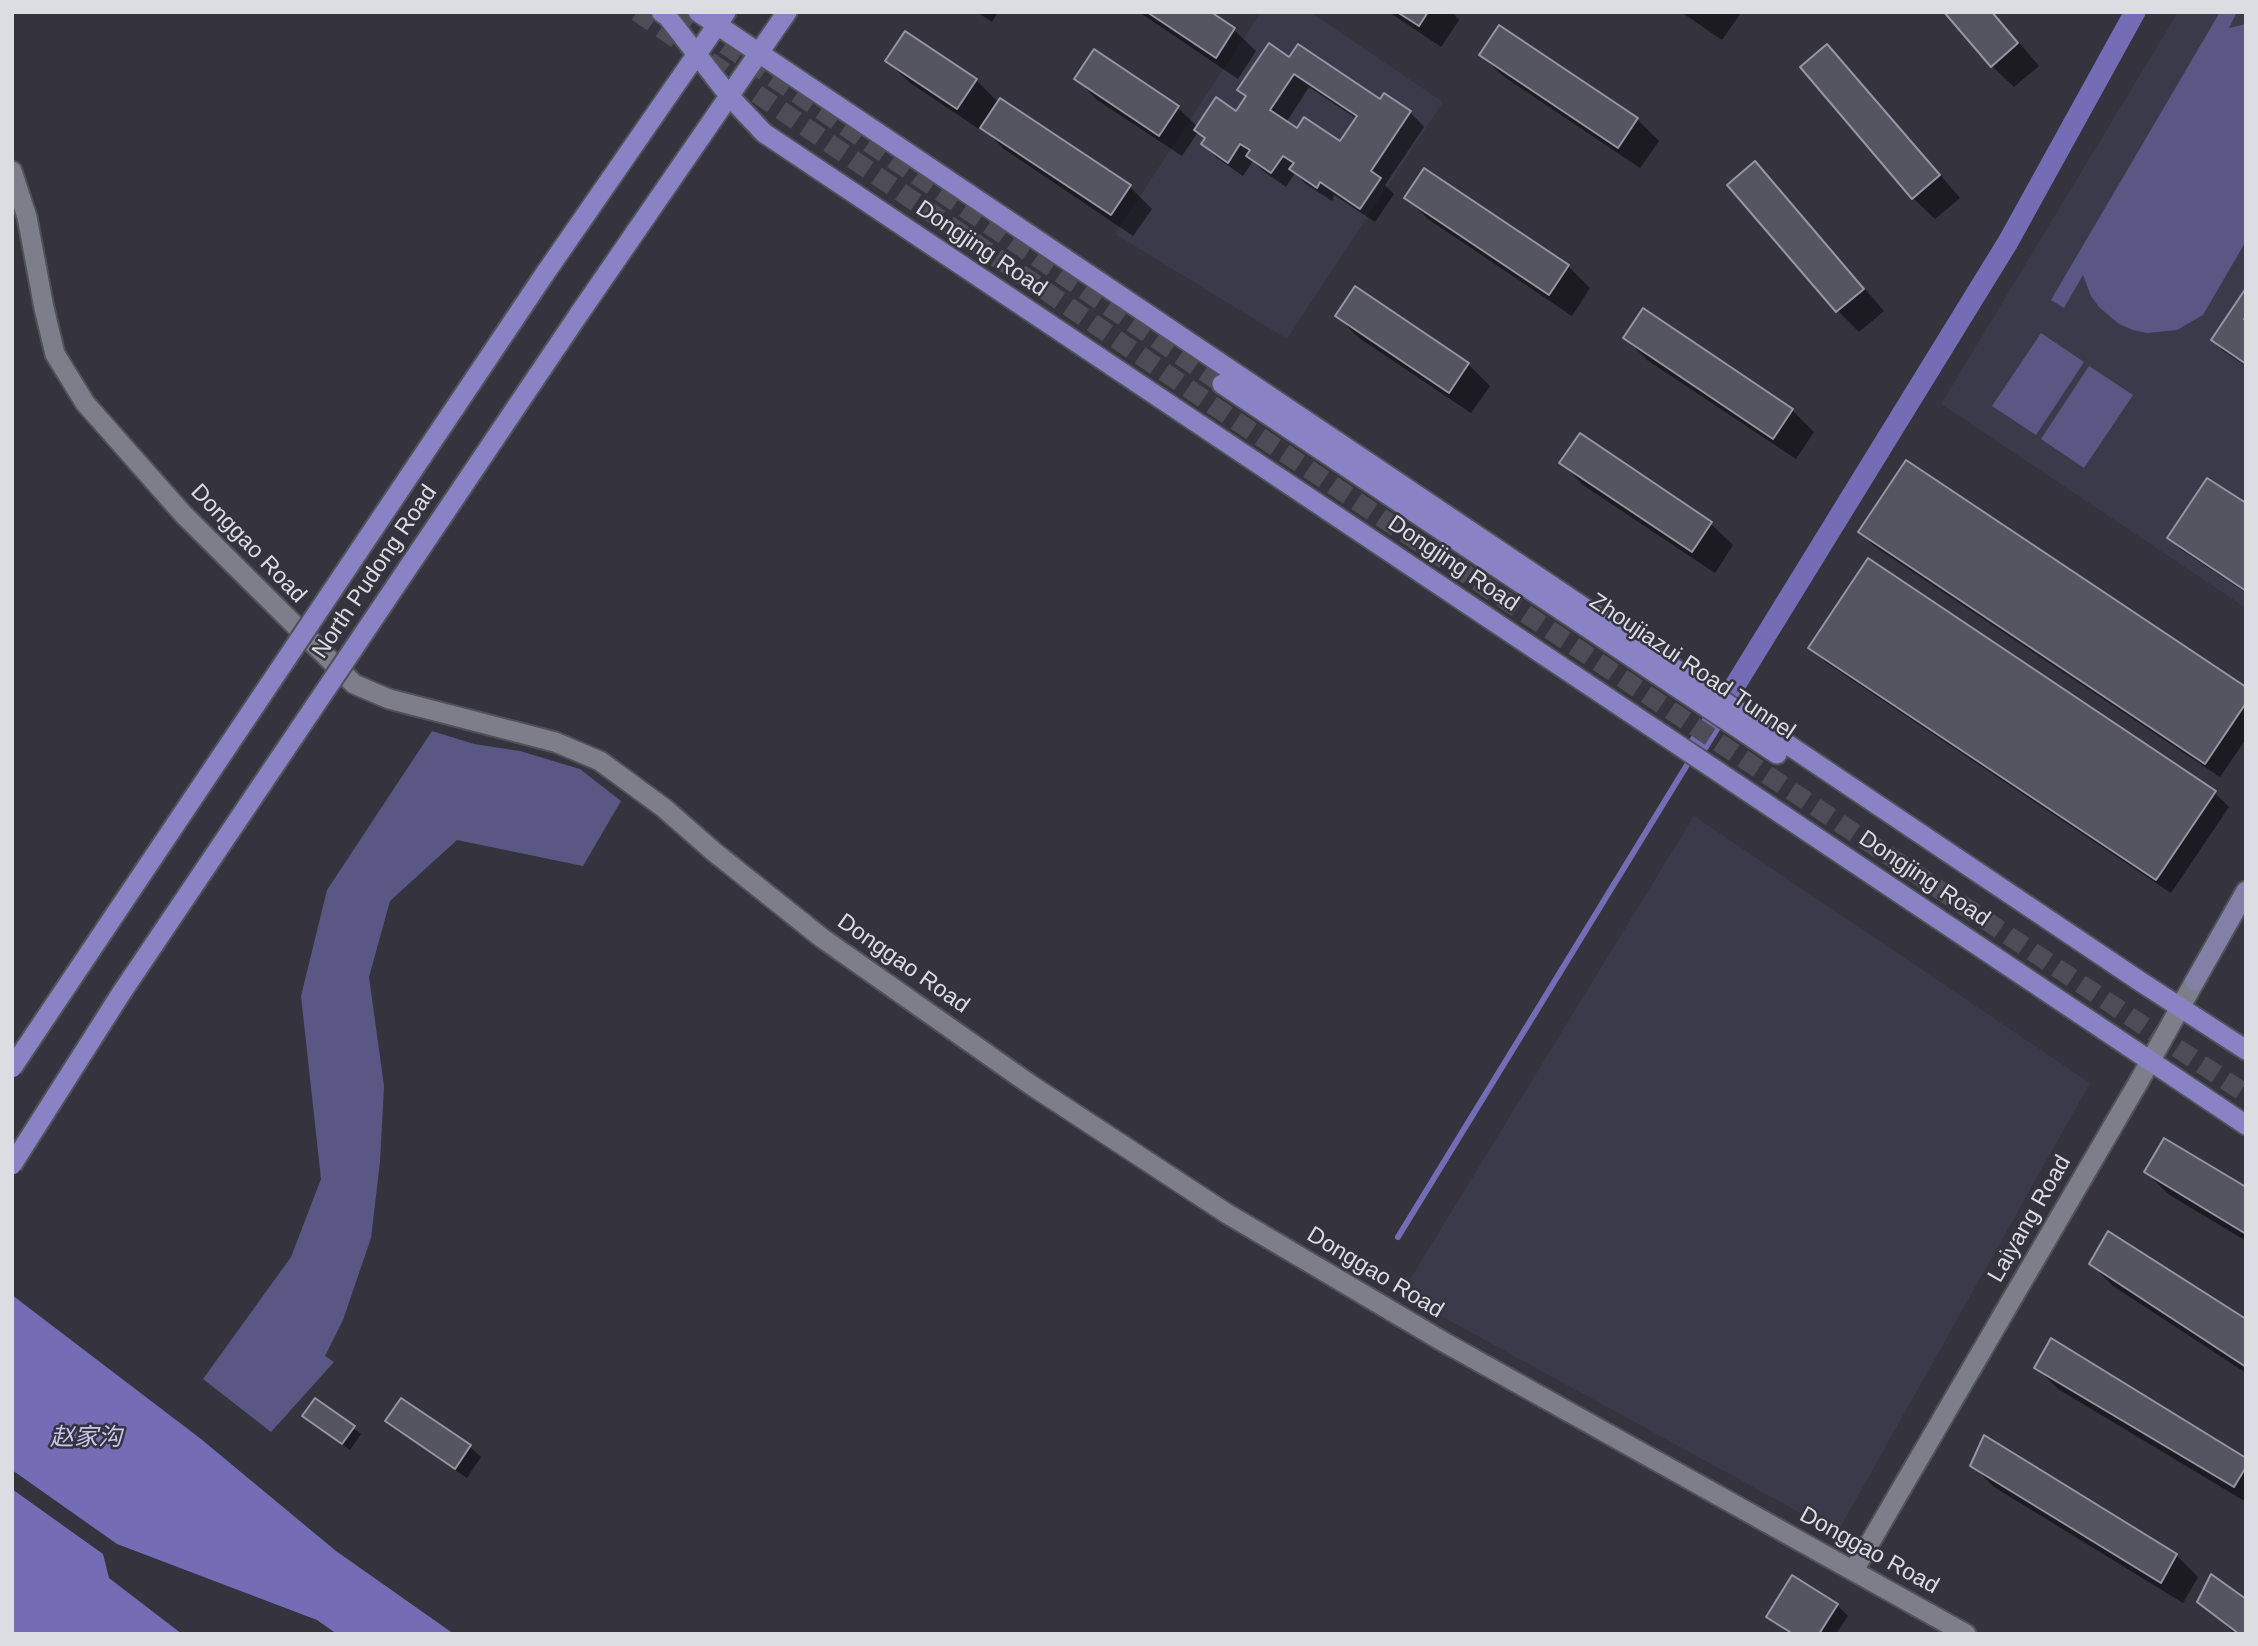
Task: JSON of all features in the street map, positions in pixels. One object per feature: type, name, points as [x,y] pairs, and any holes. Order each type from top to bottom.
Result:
[{"type":"main road","name":"Dongjing Road","points":[[661,12],[667,16],[730,97],[764,133],[2246,1125]]},
{"type":"main road","name":"Dongjing Road","points":[[698,12],[721,19],[798,80],[2246,1050]]},
{"type":"main road","name":"North Pudong Road","points":[[12,1165],[122,992],[579,314],[787,12]]},
{"type":"main road","name":"North Pudong Road","points":[[12,1068],[544,275],[721,19]]},
{"type":"main road","name":"Zhoujiazui Road Tunnel","points":[[1222,384],[1742,731],[2141,982]]},
{"type":"main road","name":"Laiyang Road","points":[[2195,981],[2246,891]]},
{"type":"street","name":"Donggao Road","points":[[12,171],[27,217],[55,354],[85,404],[183,514],[354,684],[388,699],[555,742],[600,761],[664,808],[822,938],[1031,1085],[1226,1213],[1442,1341],[1966,1634]]},
{"type":"street","name":"Laiyang Road","points":[[1854,1570],[2195,981]]},
{"type":"shaded area","points":[[1261,12],[1310,12],[1443,102],[1287,339],[1115,234]]},
{"type":"shaded area","points":[[2178,12],[2246,12],[2246,608],[1941,404]]},
{"type":"shaded area","points":[[2220,12],[2237,12],[2229,28],[2246,24],[2246,241],[2203,315],[2177,330],[2147,333],[2119,324],[2099,307],[2091,296],[2083,275],[2064,308],[2051,300]]},
{"type":"shaded area","points":[[2041,333],[2084,362],[2036,435],[1992,406]]},
{"type":"shaded area","points":[[2089,366],[2133,395],[2084,468],[2041,439]]},
{"type":"shaded area","points":[[432,731],[474,744],[520,751],[580,769],[621,801],[583,866],[457,840],[390,901],[369,977],[384,1086],[380,1162],[371,1238],[343,1320],[325,1356],[334,1362],[271,1432],[203,1379],[291,1257],[321,1179],[301,996],[327,890]]},
{"type":"shaded area","points":[[1694,816],[2090,1083],[1837,1533],[1401,1294]]},
{"type":"water","name":"赵家沟","points":[[12,1295],[201,1439],[336,1551],[454,1634],[337,1634],[317,1620],[117,1544],[12,1470]]},
{"type":"water","name":"赵家沟","points":[[12,1489],[103,1554],[109,1578],[182,1634],[12,1634]]},
{"type":"building","points":[[1147,12],[1211,12],[1235,28],[1216,58]]},
{"type":"building","points":[[1397,12],[1428,12],[1419,26]]},
{"type":"building","points":[[1944,12],[1992,12],[2018,43],[1991,67]]},
{"type":"building","points":[[1499,25],[1638,118],[1618,148],[1479,55]]},
{"type":"building","points":[[905,31],[977,79],[957,109],[885,61]]},
{"type":"building","points":[[1269,43],[1289,57],[1298,44],[1380,99],[1384,93],[1411,111],[1371,171],[1381,178],[1360,209],[1320,182],[1317,188],[1289,169],[1294,163],[1283,156],[1271,173],[1246,156],[1250,150],[1240,144],[1228,163],[1201,144],[1205,138],[1194,130],[1216,97],[1236,111],[1246,96],[1237,90]],"holes":[[[1294,74],[1357,116],[1340,141],[1304,117],[1297,128],[1270,110]]]},
{"type":"building","points":[[1827,44],[1940,175],[1912,199],[1800,67]]},
{"type":"building","points":[[1094,49],[1179,106],[1159,136],[1074,79]]},
{"type":"building","points":[[1000,98],[1131,185],[1111,215],[980,128]]},
{"type":"building","points":[[1755,161],[1864,289],[1836,312],[1727,185]]},
{"type":"building","points":[[1424,168],[1569,265],[1549,295],[1404,198]]},
{"type":"building","points":[[1355,286],[1469,363],[1449,393],[1335,316]]},
{"type":"building","points":[[2246,288],[2244,319],[2246,364],[2211,340]]},
{"type":"building","points":[[1643,308],[1793,409],[1773,439],[1623,338]]},
{"type":"building","points":[[1580,433],[1712,522],[1692,552],[1559,463]]},
{"type":"building","points":[[1906,460],[2246,687],[2246,703],[2205,764],[1858,532]]},
{"type":"building","points":[[2207,478],[2246,503],[2246,591],[2167,538]]},
{"type":"building","points":[[1868,558],[2216,791],[2156,880],[1808,648]]},
{"type":"building","points":[[2164,1138],[2246,1187],[2246,1234],[2144,1172]]},
{"type":"building","points":[[2108,1231],[2246,1319],[2246,1367],[2089,1264]]},
{"type":"building","points":[[2051,1338],[2246,1458],[2246,1467],[2234,1487],[2034,1368]]},
{"type":"building","points":[[315,1398],[355,1426],[342,1444],[302,1416]]},
{"type":"building","points":[[401,1398],[471,1445],[455,1469],[385,1421]]},
{"type":"building","points":[[1984,1435],[2177,1554],[2161,1583],[1970,1466]]},
{"type":"building","points":[[2211,1574],[2246,1599],[2246,1634],[2239,1634],[2197,1602]]},
{"type":"building","points":[[1792,1575],[1838,1604],[1819,1634],[1793,1634],[1766,1617]]},
{"type":"waterway","points":[[1731,692],[2008,242],[2135,12]]},
{"type":"waterway","points":[[1699,744],[1718,713]]},
{"type":"waterway","points":[[1398,1237],[1687,765]]},
{"type":"tunnel","points":[[637,12],[1214,406],[2246,1094]]},
{"type":"tunnel","points":[[677,12],[1222,384]]}]
